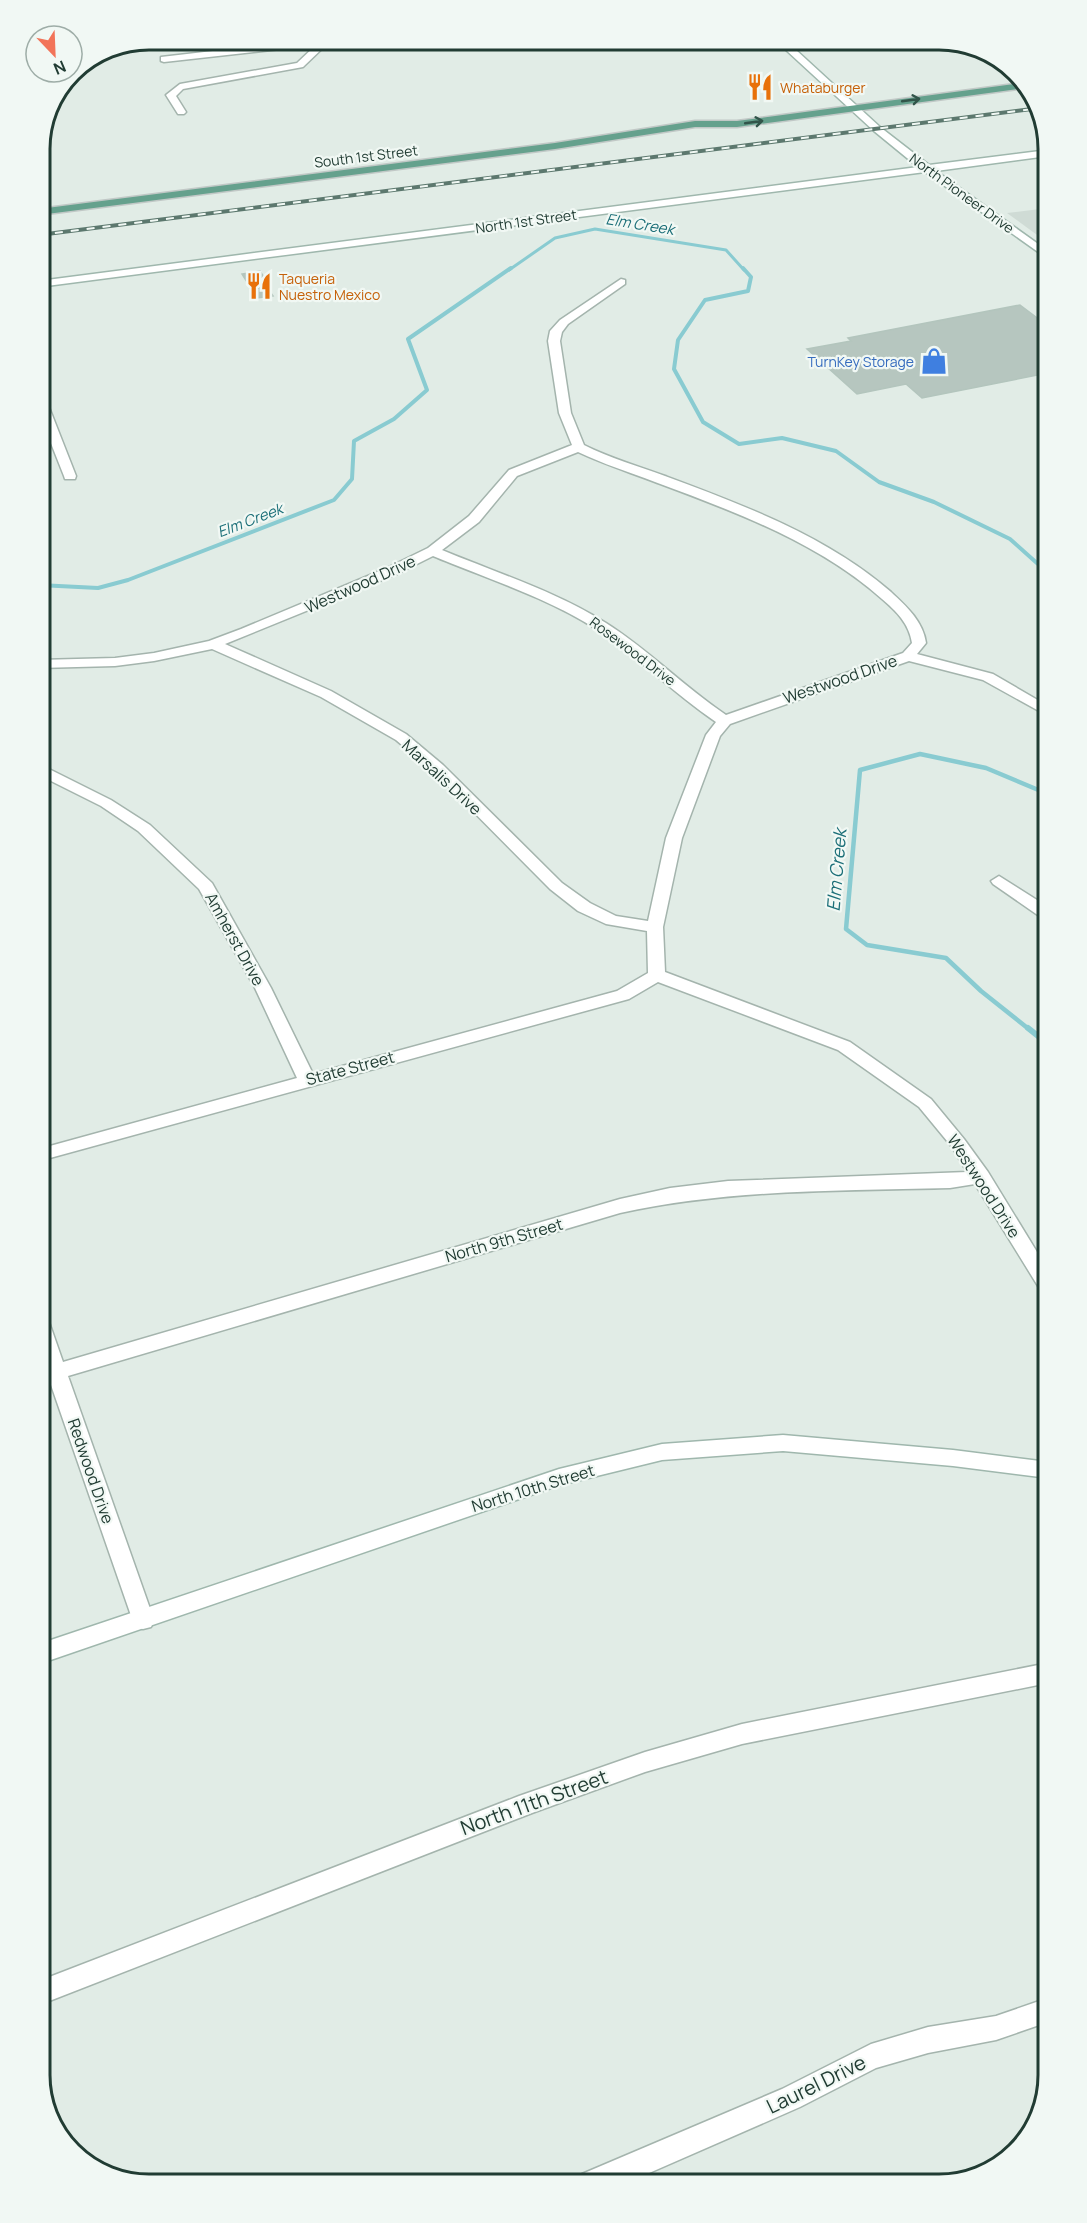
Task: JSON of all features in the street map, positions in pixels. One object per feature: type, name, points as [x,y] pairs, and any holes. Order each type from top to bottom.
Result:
[{"type":"main road","name":"South 1st Street","points":[[695,124],[722,115],[1009,78]]},
{"type":"main road","name":"South 1st Street","points":[[50,211],[565,144],[695,124],[737,124],[1016,87]]},
{"type":"street","points":[[164,59],[236,50]]},
{"type":"street","points":[[181,112],[171,95],[180,87],[300,65],[316,50]]},
{"type":"street","name":"North Pioneer Drive","points":[[790,50],[877,129],[927,169],[1038,249]]},
{"type":"street","name":"North 1st Street","points":[[50,283],[1038,154]]},
{"type":"street","points":[[579,447],[565,413],[554,341],[556,331],[564,322],[621,282]]},
{"type":"street","points":[[50,425],[70,476]]},
{"type":"street","name":"Westwood Drive","points":[[50,664],[115,662],[154,657],[213,644],[339,594],[433,551],[474,519],[513,473],[579,447],[750,516],[822,552],[860,574],[887,596],[918,630],[919,643],[908,656],[725,721]]},
{"type":"street","name":"Rosewood Drive","points":[[433,551],[549,598],[583,615],[645,658],[711,713],[725,721]]},
{"type":"street","name":"Marsalis Drive","points":[[213,644],[326,694],[401,737],[438,768],[556,886],[584,908],[612,920],[655,927]]},
{"type":"street","points":[[908,656],[988,677],[1038,706]]},
{"type":"street","points":[[657,975],[655,927],[674,838],[712,735],[725,721]]},
{"type":"street","name":"Amherst Drive","points":[[50,775],[106,803],[144,828],[206,886],[263,988],[307,1080]]},
{"type":"street","points":[[999,881],[1038,907]]},
{"type":"street","name":"Westwood Drive","points":[[657,975],[844,1046],[924,1103],[958,1143],[1038,1270]]},
{"type":"street","name":"State Street","points":[[50,1152],[623,995],[657,975]]},
{"type":"street","name":"North 9th Street","points":[[50,1374],[620,1206],[670,1195],[728,1188],[950,1181],[981,1177]]},
{"type":"street","name":"Redwood Drive","points":[[50,1380],[143,1620]]},
{"type":"street","name":"North 10th Street","points":[[50,1650],[143,1620],[559,1477],[662,1452],[783,1443],[953,1458],[1038,1469]]},
{"type":"street","name":"North 11th Street","points":[[50,1989],[516,1808],[645,1762],[742,1734],[1038,1675]]},
{"type":"street","name":"Laurel Drive","points":[[616,2174],[791,2098],[871,2057],[928,2040],[996,2028],[1038,2013]]},
{"type":"shaded area","points":[[1038,209],[1038,236],[1007,213]]},
{"type":"building","name":"Taqueria Nuestro Mexico","points":[[260,271],[273,296],[257,298],[242,274]]},
{"type":"building","name":"TurnKey Storage","points":[[1020,305],[1038,318],[1038,375],[922,398],[906,384],[857,394],[807,349],[851,341],[848,338]]},
{"type":"waterway","name":"Elm Creek","points":[[509,270],[555,238],[595,229],[726,250],[744,270]]},
{"type":"waterway","name":"Elm Creek","points":[[50,586],[98,588],[128,580],[334,500],[352,479],[354,441],[394,419],[427,390],[408,339],[511,268]]},
{"type":"waterway","name":"Elm Creek","points":[[743,268],[751,277],[748,291],[705,300],[678,340],[674,369],[703,422],[739,444],[782,438],[836,451],[879,482],[934,502],[1010,539],[1038,564]]},
{"type":"waterway","name":"Elm Creek","points":[[1030,1030],[981,991],[946,958],[867,945],[846,929],[860,770],[920,754],[986,768],[1038,790]]},
{"type":"waterway","name":"Elm Creek","points":[[1028,1028],[1038,1036]]},
{"type":"railway","points":[[50,234],[1030,109]]},
{"type":"place","name":"Whataburger","points":[[760,87]]},
{"type":"place","name":"Taqueria Nuestro Mexico","points":[[259,286]]},
{"type":"place","name":"TurnKey Storage","points":[[934,361]]}]
